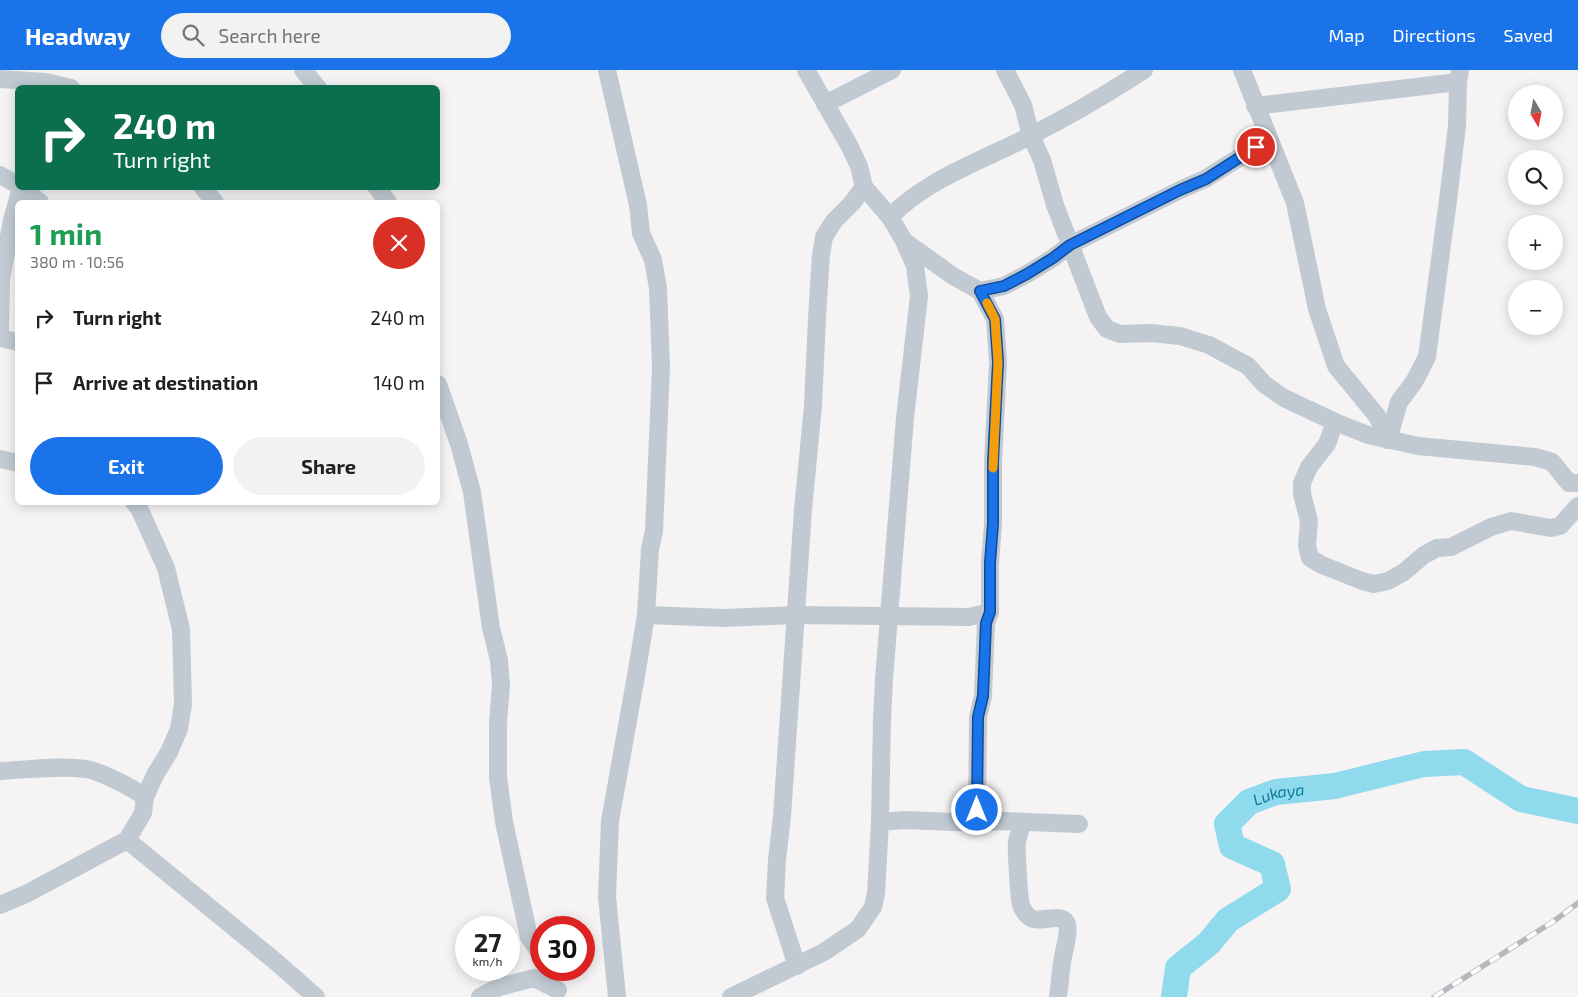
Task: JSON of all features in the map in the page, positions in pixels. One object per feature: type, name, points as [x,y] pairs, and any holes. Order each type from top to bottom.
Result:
[{"type":"street","points":[[303,70],[316,85]]},
{"type":"street","points":[[607,70],[638,205],[641,233],[653,260],[658,288],[660,367],[658,461],[646,616],[610,821],[606,897],[618,997]]},
{"type":"street","points":[[731,997],[760,981],[797,966],[824,952],[858,929],[873,907],[876,892],[880,822],[882,720],[905,418],[920,296],[915,266],[904,241],[890,217],[864,187],[859,166],[849,144],[806,70]]},
{"type":"street","points":[[825,104],[892,70]]},
{"type":"street","points":[[1005,70],[1023,105],[1031,136],[1042,160],[1055,205],[1098,317],[1107,329],[1120,334],[1180,336],[1209,346],[1248,366],[1264,384],[1284,398],[1368,435],[1418,446],[1535,457],[1552,462],[1569,483],[1578,484]]},
{"type":"street","points":[[890,217],[904,203],[928,186],[1031,136],[1104,96],[1144,70]]},
{"type":"street","points":[[1242,70],[1295,204],[1317,309],[1336,366],[1377,416],[1388,440]]},
{"type":"street","points":[[1255,106],[1459,76],[1457,126],[1450,191],[1427,357],[1414,382],[1399,402],[1388,440]]},
{"type":"street","points":[[0,78],[58,85]]},
{"type":"street","points":[[980,291],[1004,286],[1053,258],[1070,245],[1173,193],[1206,179],[1269,139]]},
{"type":"street","points":[[0,175],[15,183]]},
{"type":"street","points":[[797,966],[775,898],[802,510],[813,405],[816,318],[824,236],[834,220],[852,203],[864,187]]},
{"type":"street","points":[[24,190],[37,200]]},
{"type":"street","points":[[205,190],[212,200]]},
{"type":"street","points":[[379,190],[386,200]]},
{"type":"street","points":[[15,209],[1,279],[0,336],[15,341]]},
{"type":"street","points":[[904,241],[953,276],[980,291],[995,319],[998,362],[993,462],[990,612],[986,623],[983,696],[978,717],[977,823]]},
{"type":"street","points":[[440,390],[459,444],[472,492],[491,628],[500,660],[498,777],[504,822],[530,938]]},
{"type":"street","points":[[1335,422],[1327,444],[1309,467],[1302,483],[1302,494],[1309,521],[1307,546],[1310,558],[1322,565],[1362,580],[1374,584],[1388,581],[1437,548],[1451,547],[1491,527],[1511,521],[1551,528],[1560,526],[1578,506]]},
{"type":"street","points":[[0,459],[15,462]]},
{"type":"street","points":[[0,905],[26,894],[127,840],[143,813],[146,797],[155,775],[169,752],[179,729],[183,704],[181,629],[166,568],[136,505]]},
{"type":"street","points":[[646,616],[725,618],[796,615],[969,617],[990,612]]},
{"type":"street","points":[[0,771],[70,767],[88,769],[134,789],[146,797]]},
{"type":"street","points":[[880,822],[905,820],[1079,824]]},
{"type":"street","points":[[1022,822],[1017,842],[1021,906],[1028,916],[1034,919],[1058,918],[1064,919],[1067,924],[1058,997]]},
{"type":"street","points":[[127,840],[316,997]]},
{"type":"street","points":[[480,997],[499,987],[534,978],[561,993]]},
{"type":"street","points":[[555,981],[561,993]]},
{"type":"waterway","name":"Lukaya","points":[[1174,997],[1178,968],[1209,943],[1228,920],[1278,889],[1272,864],[1232,846],[1227,824],[1249,802],[1276,792],[1335,786],[1424,764],[1464,762],[1521,799],[1578,811]]},
{"type":"railway","points":[[1434,997],[1554,921],[1578,903]]},
{"type":"slow traffic","points":[[987,303],[995,319],[998,362],[993,468]]},
{"type":"route","points":[[977,810],[978,717],[983,696],[986,623],[990,612],[993,462],[998,362],[995,319],[980,291],[1004,286],[1053,258],[1070,245],[1206,179],[1256,147]]}]
